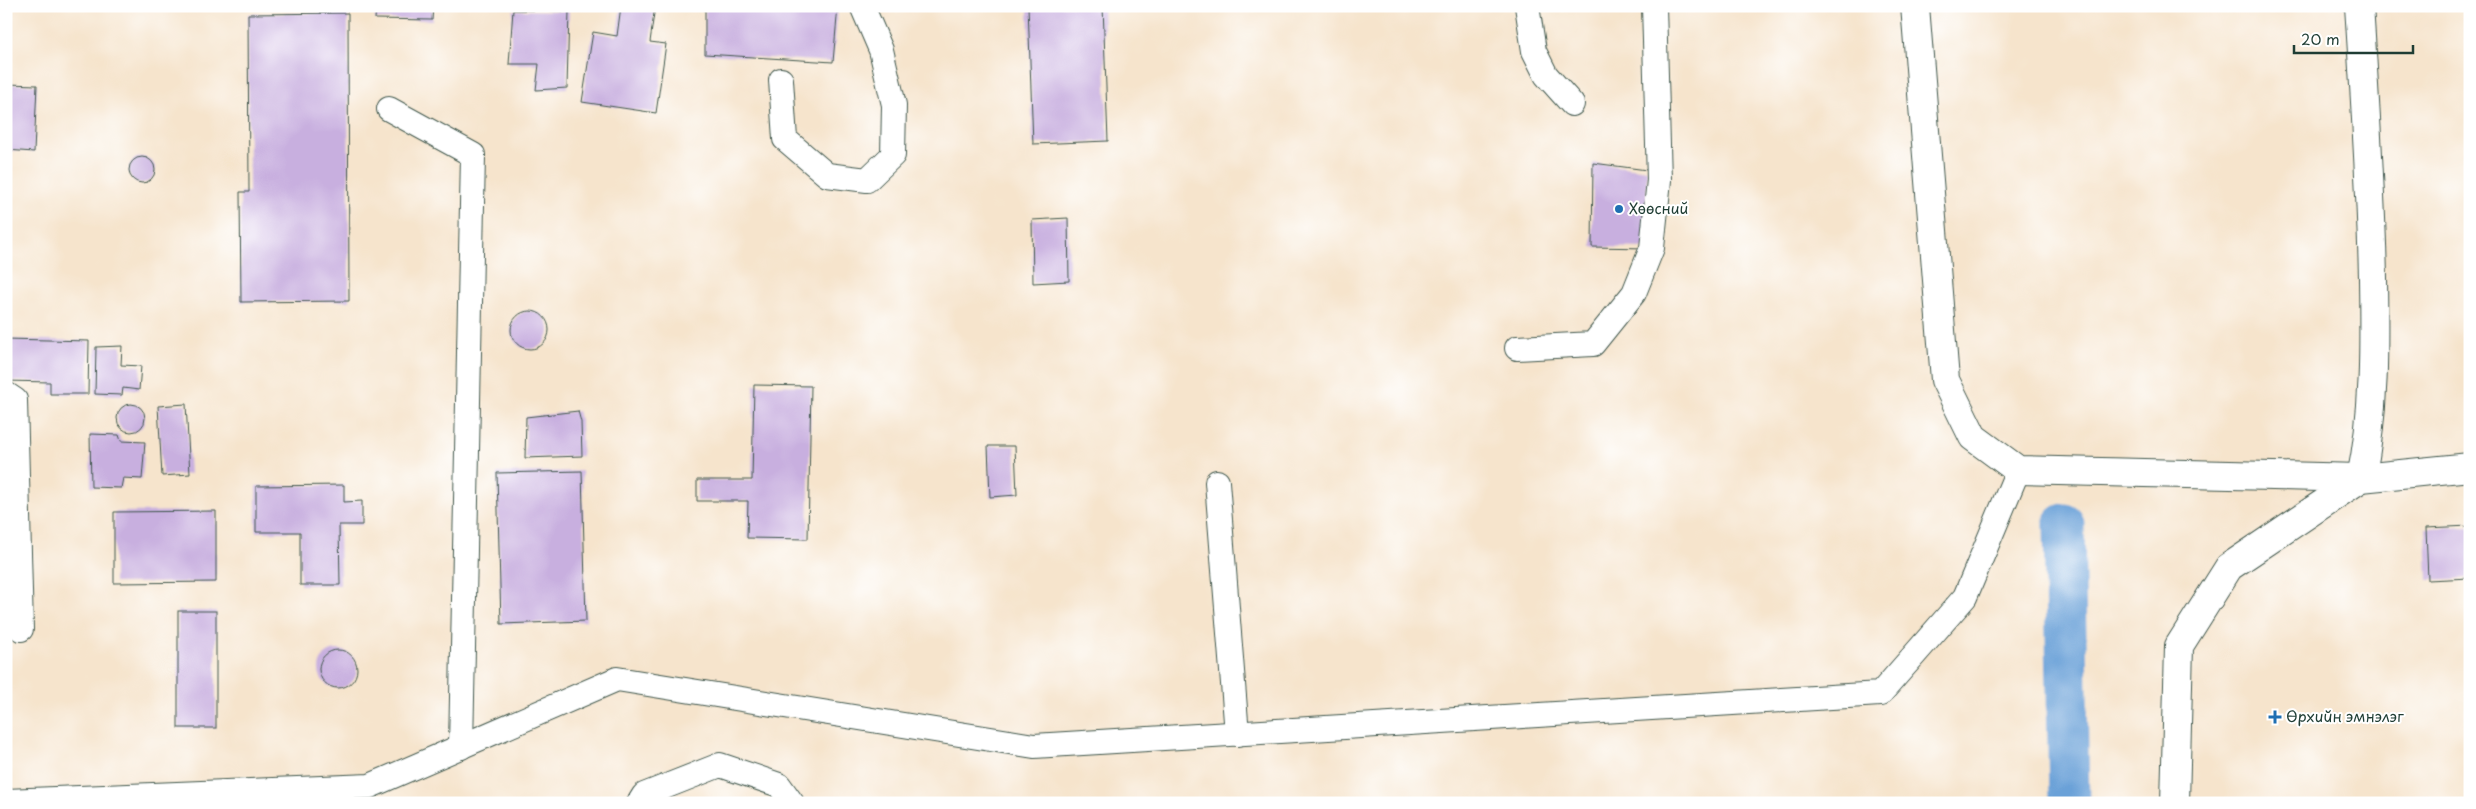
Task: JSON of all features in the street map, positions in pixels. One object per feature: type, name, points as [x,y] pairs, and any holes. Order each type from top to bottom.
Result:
[{"type":"street","points":[[1915,6],[1945,380],[1973,437],[2018,470],[2361,478],[2470,467]]},
{"type":"street","points":[[2175,803],[2179,646],[2230,567],[2361,478],[2368,443],[2374,336],[2371,204],[2359,6]]},
{"type":"lane","points":[[781,80],[786,139],[827,175],[867,180],[894,154],[894,105],[881,50],[862,6]]},
{"type":"lane","points":[[1527,6],[1534,51],[1546,75],[1572,104]]},
{"type":"lane","points":[[1517,348],[1593,344],[1634,293],[1652,248],[1659,180],[1654,6]]},
{"type":"lane","points":[[390,108],[473,155],[461,747]]},
{"type":"lane","points":[[6,394],[15,400],[21,629]]},
{"type":"lane","points":[[6,801],[370,786],[617,679],[1034,746],[1880,694],[1965,597],[2018,470]]},
{"type":"lane","points":[[1217,482],[1237,734]]},
{"type":"lane","points":[[639,803],[644,796],[720,765],[778,785],[792,803]]},
{"type":"building","points":[[376,6],[433,6],[432,20],[375,19]]},
{"type":"building","points":[[621,6],[655,6],[650,42],[666,44],[656,113],[582,102],[593,32],[617,36]]},
{"type":"building","points":[[705,6],[838,6],[833,62],[705,54]]},
{"type":"building","points":[[1028,6],[1103,6],[1108,141],[1033,144]]},
{"type":"building","points":[[513,10],[569,11],[567,88],[536,90],[539,64],[509,64]]},
{"type":"building","points":[[348,13],[349,301],[241,302],[240,192],[249,192],[248,14]]},
{"type":"building","points":[[7,84],[37,85],[34,152],[6,150]]},
{"type":"building","points":[[142,157],[151,161],[155,170],[151,179],[142,183],[133,179],[129,170],[133,161]]},
{"type":"building","name":"Хөөсний","points":[[1593,163],[1647,170],[1646,248],[1592,247]]},
{"type":"building","points":[[1068,218],[1069,281],[1033,283],[1032,220]]},
{"type":"building","points":[[530,311],[543,317],[549,330],[543,343],[530,349],[517,343],[511,330],[517,317]]},
{"type":"building","points":[[6,339],[89,341],[88,394],[50,394],[50,382],[6,381]]},
{"type":"building","points":[[122,346],[121,365],[141,366],[139,390],[123,388],[122,395],[95,394],[96,347]]},
{"type":"building","points":[[754,385],[811,386],[808,539],[747,538],[748,501],[697,501],[697,480],[752,480]]},
{"type":"building","points":[[131,404],[141,408],[145,418],[141,428],[131,432],[121,428],[117,418],[121,408]]},
{"type":"building","points":[[186,404],[190,474],[162,476],[158,406]]},
{"type":"building","points":[[578,411],[581,422],[582,456],[525,458],[526,417]]},
{"type":"building","points":[[90,434],[119,435],[121,441],[145,442],[142,479],[123,478],[121,488],[91,487]]},
{"type":"building","points":[[988,446],[1015,446],[1017,495],[990,497]]},
{"type":"building","points":[[582,471],[586,621],[501,624],[497,473]]},
{"type":"building","points":[[344,485],[344,502],[362,501],[362,525],[339,525],[340,585],[300,585],[300,532],[256,532],[256,486]]},
{"type":"building","points":[[216,511],[216,582],[114,583],[114,512]]},
{"type":"building","points":[[2470,526],[2470,578],[2428,580],[2426,528]]},
{"type":"building","points":[[178,611],[216,611],[216,728],[178,728]]},
{"type":"building","points":[[338,650],[351,656],[357,669],[351,682],[338,688],[325,682],[319,669],[325,656]]},
{"type":"waterway","points":[[2064,524],[2069,803]]},
{"type":"place","name":"Хөөсний","points":[[1619,209]]},
{"type":"place","name":"Өрхийн эмнэлэг","points":[[2275,717]]}]
